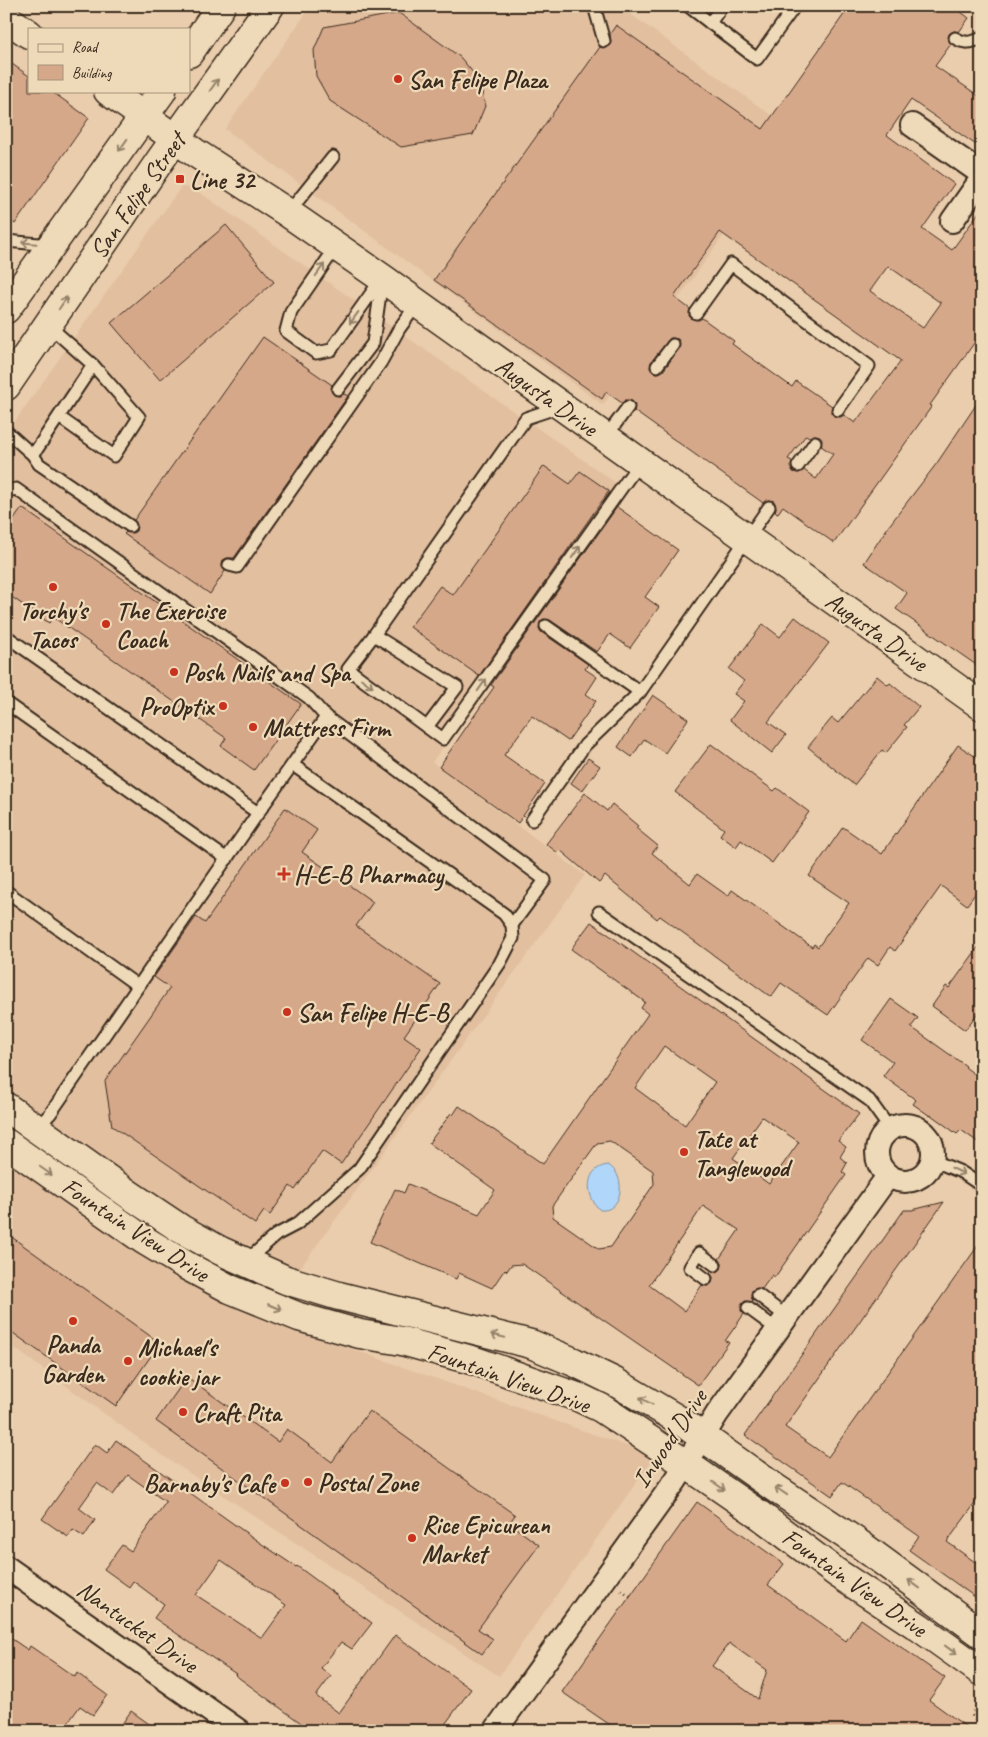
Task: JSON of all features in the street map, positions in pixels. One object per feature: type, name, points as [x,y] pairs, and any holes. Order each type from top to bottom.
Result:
[{"type":"main road","points":[[190,52],[221,6]]},
{"type":"main road","name":"San Felipe Street","points":[[6,386],[270,6]]},
{"type":"main road","points":[[6,18],[28,33]]},
{"type":"main road","name":"Augusta Drive","points":[[109,92],[382,278],[982,706]]},
{"type":"main road","name":"San Felipe Street","points":[[10,299],[52,245],[161,92]]},
{"type":"main road","name":"Fountain View Drive","points":[[6,1107],[181,1229],[221,1251],[286,1280],[338,1296],[531,1344],[574,1362],[614,1382],[704,1437],[775,1488],[858,1543],[982,1634]]},
{"type":"main road","name":"Fountain View Drive","points":[[6,1143],[144,1240],[230,1289],[299,1317],[360,1334],[402,1341],[475,1361],[580,1398],[620,1420],[686,1464],[757,1513],[837,1573],[919,1627],[982,1672]]},
{"type":"main road","points":[[230,1289],[246,1261]]},
{"type":"main road","points":[[402,1341],[407,1313]]},
{"type":"main road","points":[[919,1627],[936,1601]]},
{"type":"street","points":[[912,124],[982,176],[952,221]]},
{"type":"street","points":[[899,1126],[917,1128],[930,1141],[932,1160],[928,1168],[915,1179],[897,1180],[888,1176],[882,1170],[878,1162],[878,1143],[890,1129],[899,1126]]},
{"type":"street","name":"Inwood Drive","points":[[495,1731],[686,1464],[717,1414],[888,1176]]},
{"type":"street","name":"Nantucket Drive","points":[[6,1567],[239,1731]]},
{"type":"lane","points":[[594,6],[604,42]]},
{"type":"lane","points":[[688,6],[757,60],[795,6]]},
{"type":"lane","points":[[710,23],[722,6]]},
{"type":"lane","points":[[955,38],[962,42],[972,43],[982,38]]},
{"type":"lane","points":[[288,213],[333,157]]},
{"type":"lane","points":[[6,241],[52,245]]},
{"type":"lane","points":[[336,247],[291,312],[286,331],[316,353],[331,350],[382,278]]},
{"type":"lane","points":[[696,313],[731,264],[869,366],[838,410]]},
{"type":"lane","points":[[338,389],[373,343],[382,278]]},
{"type":"lane","points":[[230,565],[237,567],[381,362],[399,329],[417,304]]},
{"type":"lane","points":[[48,325],[93,365],[139,417],[114,456],[59,417]]},
{"type":"lane","points":[[657,366],[673,345]]},
{"type":"lane","points":[[33,455],[93,365]]},
{"type":"lane","points":[[561,406],[526,418],[374,635],[348,669],[427,727],[441,740],[448,733],[640,462]]},
{"type":"lane","points":[[605,438],[628,407]]},
{"type":"lane","points":[[6,431],[33,455],[40,464],[130,526]]},
{"type":"lane","points":[[798,466],[815,442]]},
{"type":"lane","points":[[6,492],[16,489],[309,698],[326,717],[545,880],[512,925]]},
{"type":"lane","points":[[532,820],[585,745],[640,692],[769,507]]},
{"type":"lane","points":[[546,626],[640,692]]},
{"type":"lane","points":[[374,635],[457,687],[427,727]]},
{"type":"lane","points":[[6,636],[258,813]]},
{"type":"lane","points":[[6,702],[227,859]]},
{"type":"lane","points":[[36,1129],[50,1114],[326,717]]},
{"type":"lane","points":[[246,1261],[276,1235],[297,1224],[359,1168],[500,963],[513,938],[512,925],[504,914],[293,765]]},
{"type":"lane","points":[[6,891],[138,986]]},
{"type":"lane","points":[[599,912],[869,1100],[890,1129]]},
{"type":"lane","points":[[932,1160],[961,1172],[982,1186]]},
{"type":"lane","points":[[706,1279],[690,1267],[699,1253],[715,1265]]},
{"type":"lane","points":[[758,1295],[783,1323]]},
{"type":"lane","points":[[748,1308],[783,1323]]},
{"type":"path","points":[[982,1708],[975,1708],[972,1715],[975,1720],[982,1720]]},
{"type":"shaded area","points":[[311,6],[619,6],[796,133],[603,405],[225,129]]},
{"type":"shaded area","points":[[181,187],[193,188],[626,490],[432,762],[585,875],[264,1318],[655,1456],[499,1676],[160,1454],[6,1342],[6,434]]},
{"type":"water","points":[[608,1165],[618,1177],[620,1193],[613,1206],[600,1210],[592,1197],[589,1183],[595,1171],[600,1167]]},
{"type":"building","points":[[850,6],[953,6],[969,18],[959,32],[954,31],[949,34],[948,39],[951,44],[935,66],[982,98],[982,149],[911,100],[887,135],[954,184],[922,229],[952,250],[982,208],[982,332],[930,405],[932,406],[834,543],[783,506],[778,513],[775,512],[774,501],[769,500],[763,503],[634,411],[635,404],[632,401],[625,400],[622,403],[606,392],[602,399],[434,280],[600,47],[606,48],[610,46],[610,34],[616,25],[763,129]],"holes":[[[720,232],[901,361],[855,423],[844,415],[841,417],[834,416],[831,413],[832,406],[796,381],[792,387],[732,344],[734,341],[702,318],[699,320],[692,319],[689,316],[690,309],[674,297]],[[888,266],[941,303],[923,328],[870,291]],[[670,338],[678,339],[680,343],[679,349],[663,371],[659,373],[653,372],[650,368],[651,362]],[[806,435],[809,437],[820,436],[822,439],[821,446],[833,454],[816,479],[804,470],[798,473],[793,472],[792,461],[788,459]]]},
{"type":"building","name":"San Felipe Plaza","points":[[399,13],[460,57],[480,81],[485,106],[473,135],[401,147],[330,101],[316,76],[314,50],[324,27]]},
{"type":"building","points":[[12,64],[28,75],[28,92],[52,92],[89,118],[15,224],[6,218],[6,71]]},
{"type":"building","points":[[226,225],[274,282],[160,380],[111,323]]},
{"type":"building","points":[[263,337],[332,385],[331,391],[334,395],[340,396],[344,394],[348,396],[234,558],[223,560],[222,567],[225,571],[210,594],[124,534],[136,531],[137,526],[134,520]]},
{"type":"building","points":[[982,396],[982,669],[896,609],[907,593],[864,563],[888,527],[937,463]]},
{"type":"building","points":[[544,466],[570,484],[580,471],[609,491],[479,676],[410,627],[440,586],[453,595]]},
{"type":"building","points":[[617,507],[678,550],[645,597],[659,607],[630,648],[610,634],[597,652],[550,620],[543,619],[540,622],[539,629],[541,632],[588,664],[585,669],[597,677],[586,694],[596,701],[568,741],[532,716],[504,755],[545,784],[518,823],[439,767],[494,687],[491,685]]},
{"type":"building","points":[[22,508],[301,704],[254,770],[221,746],[226,738],[53,617],[49,623],[6,593],[6,531]]},
{"type":"building","points":[[795,617],[829,643],[768,722],[786,735],[772,753],[730,720],[744,701],[734,694],[744,681],[729,669],[763,624],[780,637]]},
{"type":"building","points":[[877,676],[888,685],[890,683],[919,707],[904,725],[907,727],[886,753],[882,750],[854,785],[808,747],[832,718],[838,723]]},
{"type":"building","points":[[653,695],[688,719],[665,753],[644,739],[632,757],[618,747]]},
{"type":"building","points":[[711,744],[774,791],[777,788],[809,812],[772,863],[741,840],[736,847],[720,835],[724,829],[675,792]]},
{"type":"building","points":[[958,745],[982,761],[982,884],[967,905],[941,886],[895,951],[890,947],[878,965],[868,958],[828,1015],[781,983],[771,997],[660,916],[657,919],[605,876],[599,883],[560,850],[558,853],[546,844],[585,793],[607,811],[612,804],[638,826],[636,828],[658,846],[652,853],[690,884],[697,874],[728,896],[732,890],[812,947],[814,944],[818,947],[849,903],[809,876],[843,827],[882,854]]},
{"type":"building","points":[[588,758],[600,766],[582,791],[571,783]]},
{"type":"building","name":"San Felipe H-E-B","points":[[285,808],[317,830],[302,852],[373,902],[356,926],[440,984],[404,1036],[421,1048],[341,1164],[322,1151],[295,1190],[290,1186],[270,1215],[264,1211],[255,1224],[112,1126],[105,1081],[170,988],[154,977],[196,917],[205,923]]},
{"type":"building","name":"Tate at Tanglewood","points":[[591,922],[859,1114],[838,1141],[846,1147],[840,1157],[847,1163],[842,1172],[846,1175],[775,1277],[772,1275],[762,1289],[752,1290],[753,1302],[745,1301],[742,1304],[741,1311],[744,1314],[725,1341],[729,1342],[698,1385],[522,1264],[511,1265],[507,1271],[505,1269],[492,1288],[459,1273],[456,1279],[370,1242],[395,1189],[404,1193],[408,1184],[479,1214],[495,1190],[429,1143],[451,1113],[453,1115],[459,1106],[543,1164],[648,1014],[641,1008],[645,1002],[571,949]],"holes":[[[664,1046],[715,1082],[685,1125],[635,1088]],[[762,1117],[799,1142],[769,1184],[733,1158]],[[610,1141],[653,1171],[654,1184],[611,1247],[599,1249],[553,1217],[552,1206],[597,1143]],[[703,1206],[739,1230],[719,1259],[722,1263],[721,1269],[717,1272],[711,1271],[712,1283],[708,1286],[702,1285],[684,1311],[649,1285]]]},
{"type":"building","points":[[982,942],[982,1007],[965,1030],[932,1006],[946,986],[949,988]]},
{"type":"building","points":[[891,999],[918,1018],[911,1027],[966,1066],[982,1080],[982,1145],[961,1130],[957,1134],[930,1116],[913,1104],[916,1100],[883,1076],[893,1062],[862,1040]]},
{"type":"building","points":[[944,1202],[785,1427],[828,1457],[982,1240],[982,1494],[947,1542],[982,1567],[982,1602],[909,1550],[919,1536],[842,1482],[832,1496],[745,1435],[904,1210],[912,1210]]},
{"type":"building","points":[[6,1233],[160,1343],[116,1406],[6,1328]]},
{"type":"building","points":[[187,1377],[278,1442],[287,1429],[332,1462],[369,1411],[515,1515],[509,1523],[539,1545],[478,1629],[493,1639],[482,1654],[156,1421]]},
{"type":"building","points":[[116,1440],[259,1542],[297,1566],[372,1623],[352,1649],[341,1642],[321,1668],[331,1676],[316,1696],[339,1713],[395,1635],[471,1689],[440,1731],[312,1731],[236,1674],[154,1618],[164,1604],[133,1581],[129,1587],[104,1569],[122,1545],[131,1551],[166,1502],[128,1475],[113,1495],[97,1483],[79,1508],[95,1520],[84,1537],[73,1530],[68,1537],[42,1519],[95,1444],[107,1453]],"holes":[[[221,1560],[286,1605],[262,1638],[196,1595]]]},
{"type":"building","points":[[697,1502],[784,1564],[768,1585],[846,1641],[861,1619],[945,1678],[929,1700],[972,1731],[619,1731],[562,1692]],"holes":[[[729,1643],[767,1670],[758,1699],[712,1666]]]},
{"type":"building","points":[[6,1635],[28,1650],[30,1646],[75,1677],[77,1673],[107,1695],[93,1715],[80,1706],[62,1731],[6,1731]]},
{"type":"building","points":[[131,1711],[159,1731],[117,1731]]},
{"type":"place","name":"San Felipe Plaza","points":[[398,79]]},
{"type":"place","name":"Line 32","points":[[180,179]]},
{"type":"place","name":"Torchy's Tacos","points":[[53,587]]},
{"type":"place","name":"The Exercise Coach","points":[[106,624]]},
{"type":"place","name":"Posh Nails and Spa","points":[[174,672]]},
{"type":"place","name":"ProOptix","points":[[223,706]]},
{"type":"place","name":"Mattress Firm","points":[[253,727]]},
{"type":"place","name":"H-E-B Pharmacy","points":[[284,874]]},
{"type":"place","name":"San Felipe H-E-B","points":[[287,1012]]},
{"type":"place","name":"Tate at Tanglewood","points":[[684,1152]]},
{"type":"place","name":"Panda Garden","points":[[73,1321]]},
{"type":"place","name":"Michael's cookie jar","points":[[128,1361]]},
{"type":"place","name":"Craft Pita","points":[[183,1412]]},
{"type":"place","name":"Postal Zone","points":[[308,1482]]},
{"type":"place","name":"Barnaby's Cafe","points":[[285,1483]]},
{"type":"place","name":"Rice Epicurean Market","points":[[412,1538]]}]
